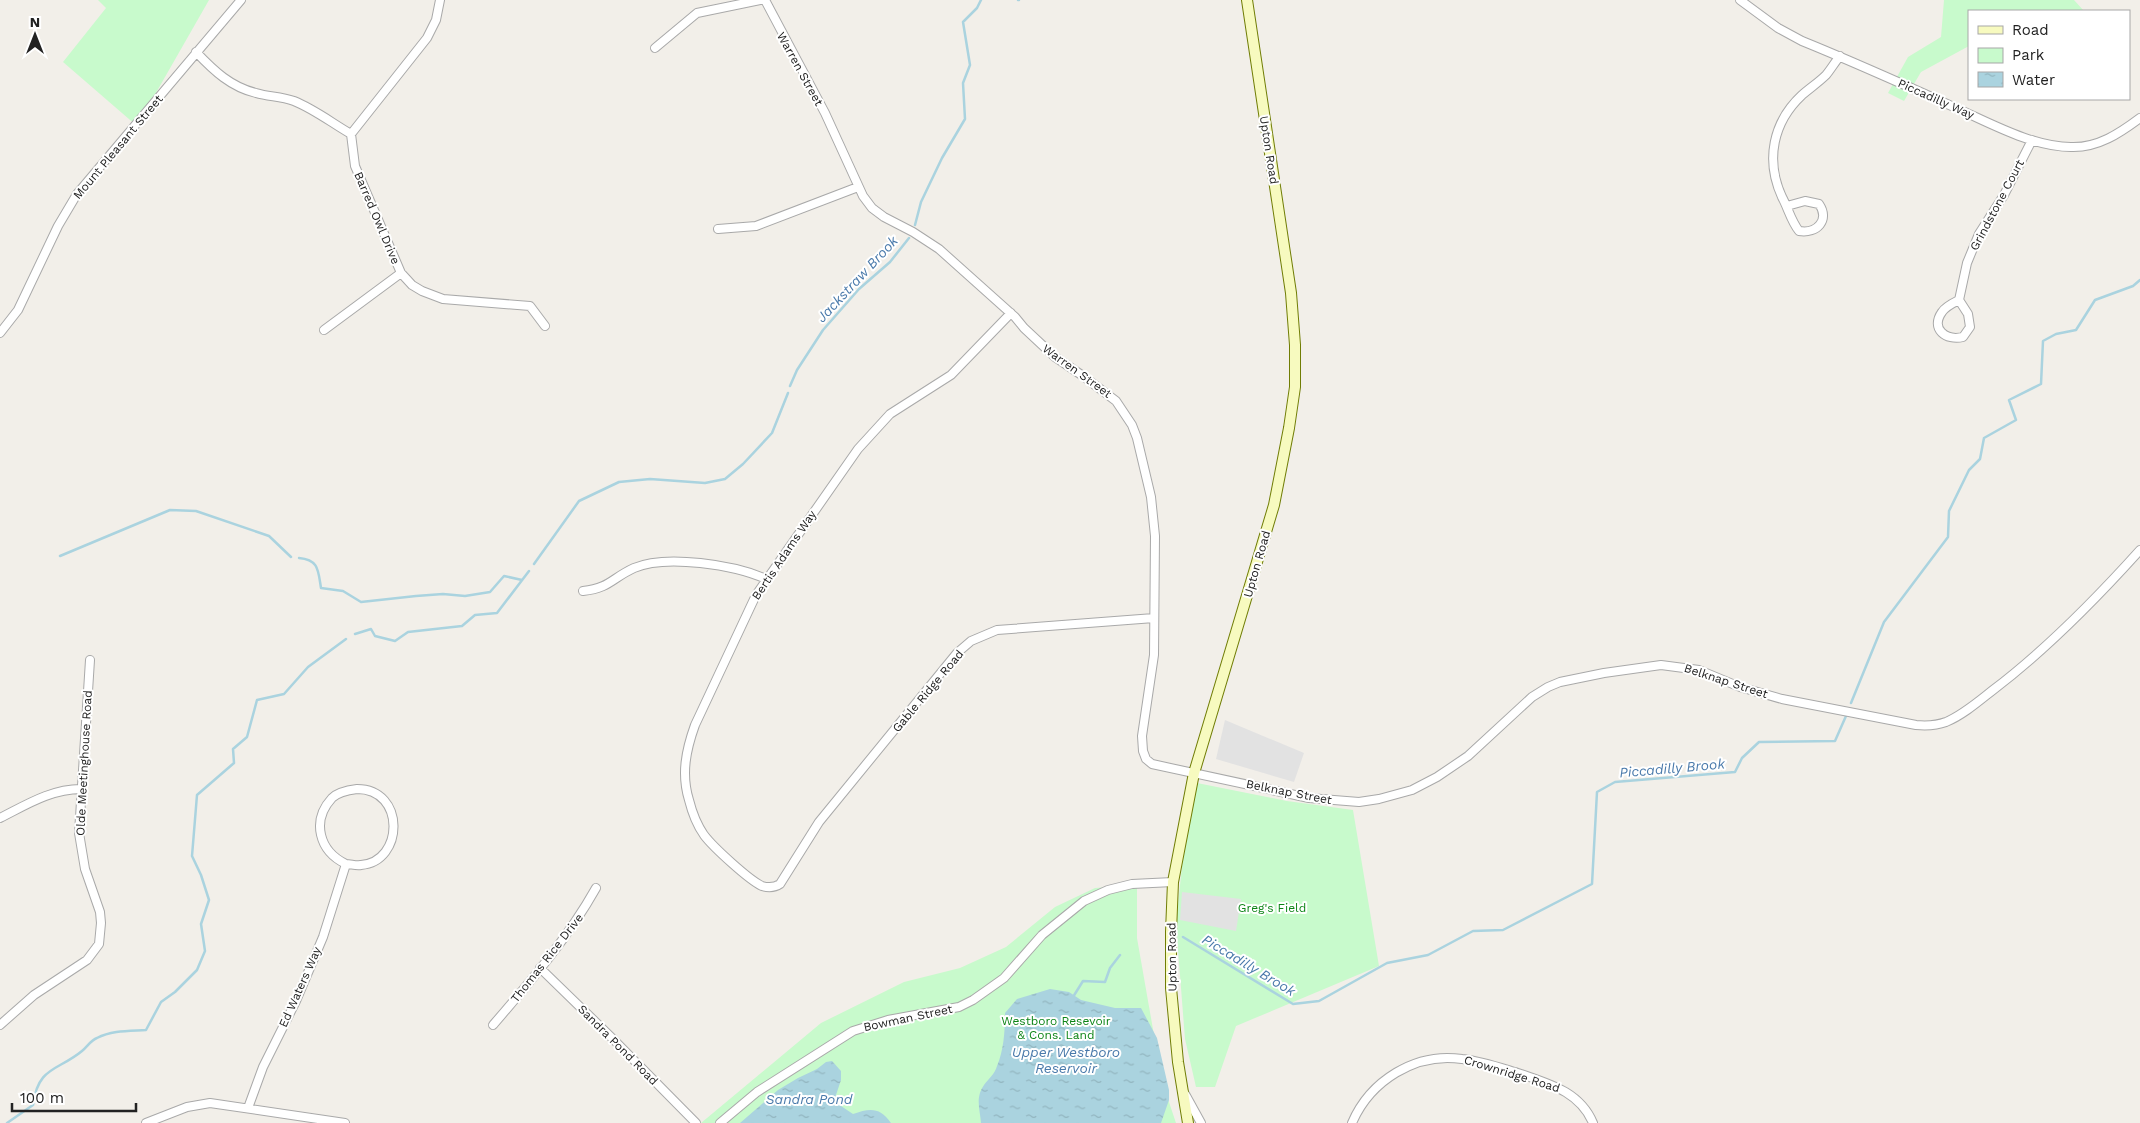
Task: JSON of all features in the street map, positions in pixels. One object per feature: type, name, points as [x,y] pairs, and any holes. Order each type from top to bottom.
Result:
[{"type":"main road","name":"Upton Road","points":[[1188,1123],[1182,1089],[1172,988],[1170,932],[1173,882],[1194,773],[1274,505],[1295,387],[1295,345],[1291,293],[1247,0]]},
{"type":"street","name":"Mount Pleasant Street","points":[[0,333],[18,310],[58,226],[77,194],[241,0]]},
{"type":"street","points":[[196,52],[217,74],[240,87],[297,102],[351,134],[427,38],[436,20],[440,0]]},
{"type":"street","points":[[655,48],[697,13],[760,0]]},
{"type":"street","name":"Warren Street","points":[[765,0],[825,113],[858,187],[872,208],[939,249],[1011,313],[1055,357],[1084,376],[1116,401],[1132,425],[1154,515],[1154,655],[1142,736],[1143,751],[1146,759],[1152,764],[1194,773]]},
{"type":"street","name":"Piccadilly Way","points":[[1740,0],[1778,28],[1802,41],[2032,140],[2051,146],[2088,146],[2103,141],[2124,130],[2140,118]]},
{"type":"street","points":[[1787,206],[1805,201],[1819,204],[1824,215],[1822,224],[1808,232],[1799,231],[1793,223],[1775,180],[1773,164],[1775,137],[1789,110],[1802,95],[1826,75],[1840,56]]},
{"type":"street","name":"Barred Owl Drive","points":[[351,134],[354,166],[401,273],[412,285],[436,297],[530,306],[545,326]]},
{"type":"street","name":"Grindstone Court","points":[[1959,300],[1967,263],[1979,234],[2004,195],[2032,140]]},
{"type":"street","points":[[718,229],[739,228],[766,223],[858,187]]},
{"type":"street","points":[[324,330],[401,273]]},
{"type":"street","points":[[1959,300],[1968,314],[1970,327],[1963,337],[1955,339],[1946,337],[1939,327],[1939,320],[1948,306],[1959,300]]},
{"type":"street","name":"Bertis Adams Way","points":[[772,887],[762,886],[748,877],[705,836],[693,812],[685,779],[688,745],[694,725],[746,614],[766,579],[858,449],[890,414],[951,375],[1011,313]]},
{"type":"street","name":"Belknap Street","points":[[1194,773],[1309,798],[1359,802],[1397,796],[1426,784],[1468,756],[1532,697],[1548,687],[1560,682],[1604,673],[1661,665],[1699,670],[1740,687],[1782,699],[1916,725],[1937,724],[1948,721],[1961,713],[2018,671],[2092,602],[2140,550]]},
{"type":"street","points":[[582,591],[604,586],[634,568],[656,562],[714,565],[748,571],[766,579]]},
{"type":"street","name":"Gable Ridge Road","points":[[772,887],[780,884],[819,822],[957,653],[971,641],[997,630],[1154,618]]},
{"type":"street","name":"Olde Meetinghouse Road","points":[[0,1024],[20,1005],[87,960],[99,944],[102,923],[100,912],[85,869],[80,843],[81,789],[90,660]]},
{"type":"street","points":[[0,818],[53,793],[70,789],[81,789]]},
{"type":"street","points":[[359,789],[374,793],[390,807],[393,819],[393,838],[388,847],[373,861],[361,866],[346,864],[334,857],[323,844],[320,832],[322,812],[335,796],[343,792],[359,789]]},
{"type":"street","name":"Ed Waters Way","points":[[248,1108],[262,1067],[296,1001],[323,937],[346,864]]},
{"type":"street","name":"Bowman Street","points":[[720,1123],[764,1088],[853,1031],[888,1020],[959,1007],[973,1000],[1004,978],[1042,935],[1084,901],[1108,890],[1132,884],[1173,882]]},
{"type":"street","name":"Thomas Rice Drive","points":[[493,1025],[582,913],[596,888]]},
{"type":"street","name":"Sandra Pond Road","points":[[540,968],[696,1123]]},
{"type":"street","name":"Crownridge Road","points":[[1352,1123],[1363,1102],[1375,1088],[1390,1076],[1406,1067],[1423,1061],[1460,1058],[1505,1070],[1566,1091],[1580,1103],[1593,1123]]},
{"type":"street","points":[[1182,1089],[1201,1123]]},
{"type":"street","points":[[146,1123],[172,1112],[199,1104],[210,1103],[345,1123]]},
{"type":"green space","points":[[98,0],[209,0],[137,126],[63,62],[106,8]]},
{"type":"green space","points":[[1944,0],[2074,0],[2083,10],[1968,10],[1968,47],[1921,72],[1904,101],[1888,93],[1908,57],[1941,37]]},
{"type":"green space","name":"Greg's Field","points":[[1197,783],[1287,801],[1353,810],[1379,966],[1236,1026],[1215,1087],[1196,1087],[1185,1039],[1176,924],[1182,866]]},
{"type":"green space","name":"Westboro Resevoir & Cons. Land","points":[[1137,885],[1137,938],[1154,1035],[1168,1099],[1176,1123],[701,1123],[821,1023],[904,982],[960,968],[1006,947],[1055,907],[1095,888]]},
{"type":"shaded area","points":[[1225,720],[1304,753],[1294,782],[1216,759]]},
{"type":"shaded area","points":[[1182,892],[1241,899],[1236,931],[1180,920]]},
{"type":"water","name":"Upper Westboro Reservoir","points":[[1050,989],[1069,992],[1081,1000],[1115,1008],[1141,1008],[1157,1038],[1169,1090],[1169,1100],[1161,1123],[981,1123],[980,1094],[984,1085],[995,1072],[999,1060],[1004,1040],[1005,1013],[1017,999]]},
{"type":"water","name":"Sandra Pond","points":[[832,1061],[841,1071],[841,1080],[835,1098],[841,1106],[853,1114],[874,1110],[883,1114],[891,1123],[740,1123],[778,1090],[817,1069],[826,1062]]},
{"type":"waterway","name":"Jackstraw Brook","points":[[915,225],[921,202],[942,158],[965,119],[963,83],[970,65],[963,22],[977,8],[981,0]]},
{"type":"waterway","name":"Jackstraw Brook","points":[[790,386],[797,370],[823,330],[859,289],[890,262],[909,238]]},
{"type":"waterway","name":"Piccadilly Brook","points":[[1851,703],[1884,622],[1948,537],[1949,511],[1969,470],[1980,459],[1984,438],[2016,420],[2009,400],[2041,384],[2043,341],[2056,334],[2076,330],[2095,300],[2133,286],[2140,280]]},
{"type":"waterway","name":"Jackstraw Brook","points":[[534,564],[579,501],[619,482],[650,479],[705,483],[725,479],[743,464],[772,433],[788,393]]},
{"type":"waterway","points":[[60,556],[170,510],[196,511],[269,536],[291,557]]},
{"type":"waterway","points":[[299,558],[306,559],[314,564],[318,571],[321,588],[343,591],[361,602],[443,594],[465,596],[490,592],[504,576],[522,580]]},
{"type":"waterway","name":"Jackstraw Brook","points":[[355,634],[371,629],[375,636],[395,641],[408,632],[462,626],[475,615],[497,613],[529,571]]},
{"type":"waterway","name":"Jackstraw Brook","points":[[7,1123],[33,1105],[39,1083],[44,1076],[82,1051],[93,1040],[115,1032],[146,1030],[161,1002],[175,992],[197,970],[205,951],[201,924],[209,900],[201,875],[192,856],[197,795],[234,763],[233,749],[247,737],[257,700],[284,694],[308,667],[346,639]]},
{"type":"waterway","name":"Piccadilly Brook","points":[[1183,937],[1293,1004],[1319,1001],[1387,963],[1428,955],[1473,931],[1503,930],[1592,884],[1597,792],[1615,782],[1735,772],[1742,758],[1759,742],[1835,741],[1846,716]]},
{"type":"waterway","name":"Piccadilly Brook","points":[[1073,997],[1083,981],[1105,982],[1110,968],[1120,955]]}]
